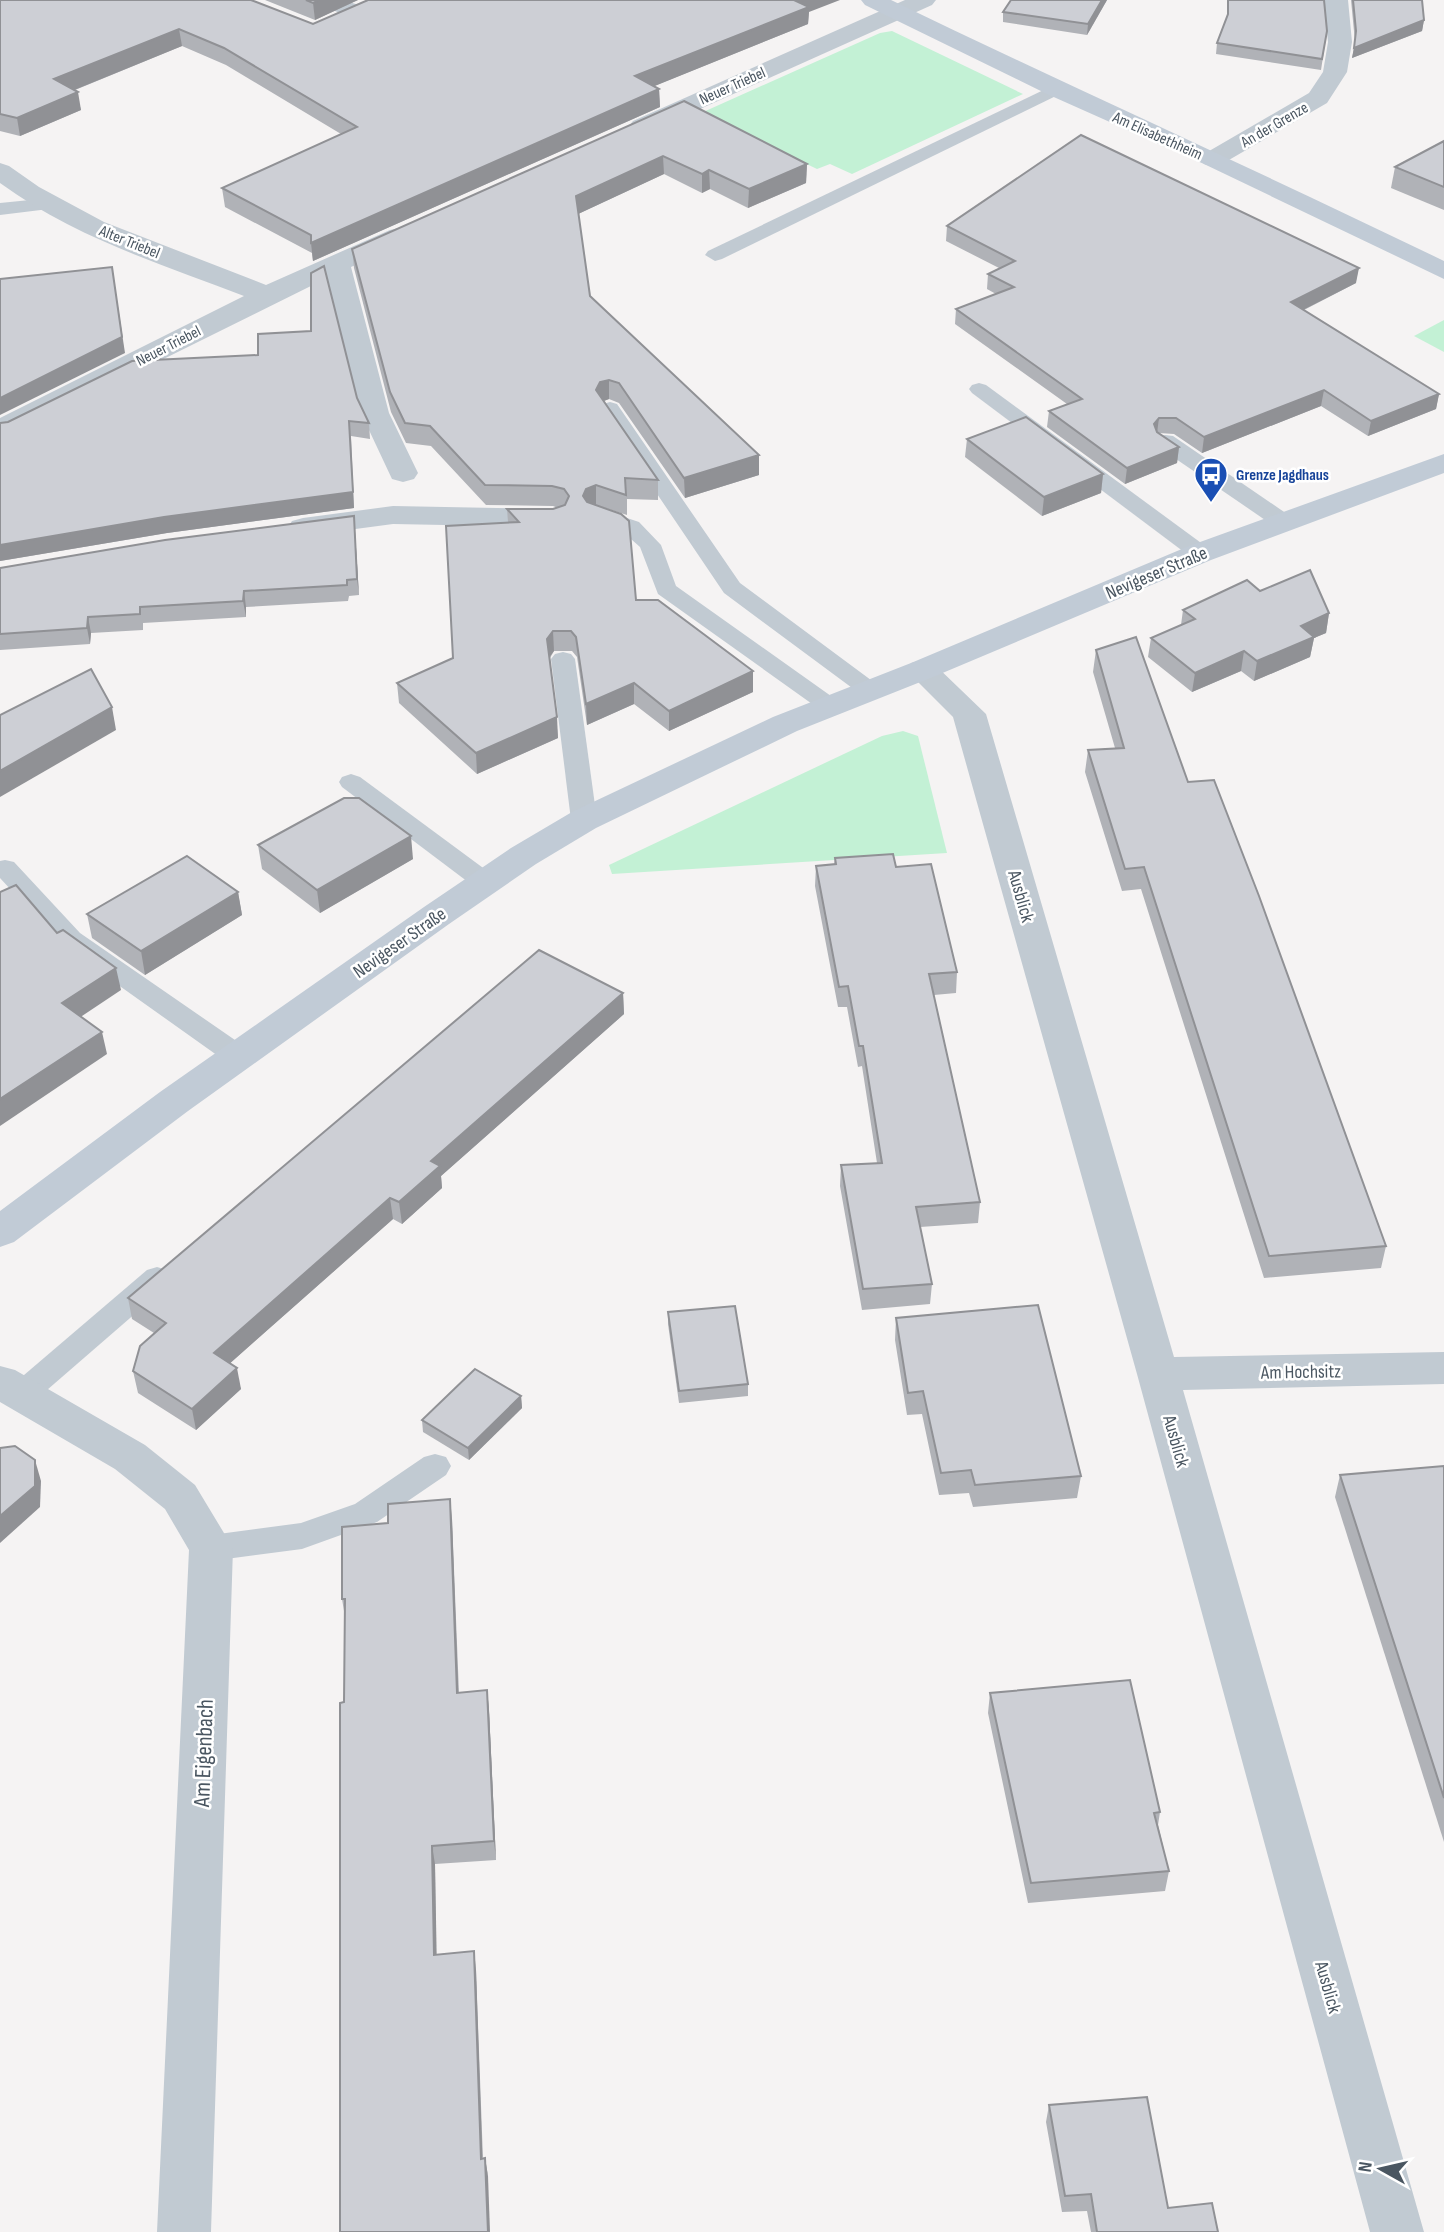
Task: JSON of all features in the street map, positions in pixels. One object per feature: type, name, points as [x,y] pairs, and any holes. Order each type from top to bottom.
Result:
[{"type":"main road","name":"Am Elisabethheim","points":[[873,0],[1056,89],[1213,159],[1444,271]]},
{"type":"main road","name":"Nevigeser Straße","points":[[2,1228],[238,1056],[553,836],[773,730],[830,706],[1200,553],[1444,463]]},
{"type":"street","points":[[328,0],[358,12]]},
{"type":"street","points":[[326,27],[383,0]]},
{"type":"street","name":"Neuer Triebel","points":[[617,138],[924,0]]},
{"type":"street","name":"An der Grenze","points":[[1213,159],[1318,98],[1335,72],[1340,42],[1336,0]]},
{"type":"street","name":"Alter Triebel","points":[[0,171],[23,190],[112,235],[267,295]]},
{"type":"street","name":"Neuer Triebel","points":[[0,429],[267,295],[426,224]]},
{"type":"street","points":[[337,264],[375,413],[403,472]]},
{"type":"street","points":[[273,531],[393,515],[553,518]]},
{"type":"street","name":"Ausblick","points":[[922,670],[970,714],[1158,1374],[1397,2232]]},
{"type":"street","name":"Am Hochsitz","points":[[1158,1374],[1444,1368]]},
{"type":"street","points":[[10,1388],[130,1457],[180,1497],[211,1548]]},
{"type":"street","name":"Am Eigenbach","points":[[184,2232],[211,1548]]},
{"type":"lane","points":[[715,255],[1056,89]]},
{"type":"lane","points":[[0,209],[50,204]]},
{"type":"lane","points":[[979,389],[1200,553]]},
{"type":"lane","points":[[610,408],[732,588],[871,691]]},
{"type":"lane","points":[[1165,441],[1282,521]]},
{"type":"lane","points":[[597,515],[631,527],[650,545],[666,589],[830,706]]},
{"type":"lane","points":[[563,659],[584,820]]},
{"type":"lane","points":[[351,782],[485,882]]},
{"type":"lane","points":[[0,869],[5,868],[71,939],[238,1056]]},
{"type":"lane","points":[[10,1388],[179,1258]]},
{"type":"lane","points":[[211,1548],[302,1536],[366,1513],[435,1466]]},
{"type":"green space","points":[[892,31],[1023,94],[852,174],[830,164],[817,169],[701,113],[880,33]]},
{"type":"green space","points":[[1444,320],[1444,352],[1414,336]]},
{"type":"green space","points":[[903,731],[918,736],[947,853],[612,874],[609,865],[882,736]]},
{"type":"building","points":[[0,0],[251,0],[313,24],[368,0],[794,0],[809,7],[635,76],[659,89],[311,243],[311,235],[222,188],[357,127],[224,48],[179,29],[54,79],[78,92],[17,118],[0,114]]},
{"type":"building","points":[[1011,0],[1102,0],[1088,24],[1003,12]]},
{"type":"building","points":[[1228,0],[1324,0],[1327,31],[1322,59],[1217,43],[1228,14]]},
{"type":"building","points":[[1353,0],[1422,0],[1424,20],[1354,48],[1356,31]]},
{"type":"building","points":[[684,101],[807,164],[749,189],[709,170],[702,174],[663,156],[576,196],[590,296],[759,455],[684,478],[619,383],[609,380],[600,382],[596,390],[658,480],[625,478],[626,495],[596,485],[586,489],[583,496],[587,502],[621,514],[629,521],[636,600],[658,600],[753,671],[669,711],[634,683],[586,704],[576,637],[571,631],[553,631],[547,639],[557,717],[476,753],[397,683],[453,658],[446,526],[519,522],[507,509],[553,509],[565,505],[569,496],[564,489],[552,486],[485,485],[430,426],[405,423],[390,392],[352,249]]},
{"type":"building","points":[[1081,135],[1359,268],[1291,302],[1439,394],[1371,421],[1324,390],[1204,437],[1176,418],[1159,418],[1154,424],[1157,432],[1179,447],[1127,468],[1049,411],[1082,399],[956,309],[1014,287],[988,274],[1015,261],[947,226]]},
{"type":"building","points":[[1444,141],[1444,187],[1395,167]]},
{"type":"building","points":[[324,266],[357,398],[369,423],[349,421],[353,492],[164,517],[0,545],[0,423],[8,422],[132,361],[258,355],[258,334],[311,331],[311,273]]},
{"type":"building","points":[[112,267],[122,337],[0,398],[0,279]]},
{"type":"building","points":[[1026,417],[1103,474],[1044,497],[967,439]]},
{"type":"building","points":[[354,516],[357,579],[347,580],[347,585],[244,591],[243,601],[140,607],[140,614],[88,617],[87,628],[0,634],[0,568],[165,540]]},
{"type":"building","points":[[1310,570],[1329,613],[1301,626],[1314,637],[1257,661],[1244,651],[1195,673],[1151,638],[1195,619],[1183,610],[1247,580],[1260,591]]},
{"type":"building","points":[[1136,637],[1188,782],[1214,780],[1386,1246],[1269,1256],[1144,867],[1125,869],[1088,750],[1124,748],[1096,650]]},
{"type":"building","points":[[91,669],[112,707],[0,771],[0,715]]},
{"type":"building","points":[[344,798],[359,798],[411,836],[317,890],[258,845]]},
{"type":"building","points":[[893,854],[896,867],[931,864],[957,972],[929,974],[980,1202],[916,1207],[932,1284],[863,1289],[841,1165],[882,1163],[863,1046],[859,1046],[848,986],[839,987],[816,866],[836,864],[835,858]]},
{"type":"building","points":[[187,856],[238,892],[141,951],[87,914]]},
{"type":"building","points":[[16,885],[57,933],[63,930],[116,968],[62,1003],[102,1032],[0,1099],[0,892]]},
{"type":"building","points":[[539,950],[623,993],[431,1161],[440,1166],[399,1202],[390,1198],[214,1353],[237,1368],[192,1409],[133,1371],[140,1346],[166,1323],[128,1298]]},
{"type":"building","points":[[1038,1305],[1081,1476],[975,1485],[971,1470],[941,1473],[923,1391],[908,1393],[896,1318]]},
{"type":"building","points":[[735,1306],[748,1384],[679,1391],[668,1312]]},
{"type":"building","points":[[475,1369],[521,1396],[468,1448],[422,1420]]},
{"type":"building","points":[[15,1446],[35,1460],[35,1486],[0,1516],[0,1448]]},
{"type":"building","points":[[1444,1466],[1444,1798],[1340,1475]]},
{"type":"building","points":[[450,1499],[457,1693],[487,1690],[494,1841],[432,1846],[434,1955],[474,1951],[481,2159],[485,2158],[488,2232],[340,2232],[340,1703],[344,1702],[345,1599],[342,1599],[342,1527],[388,1523],[388,1504]]},
{"type":"building","points":[[1130,1680],[1160,1812],[1154,1813],[1169,1871],[1031,1883],[990,1693]]},
{"type":"building","points":[[1147,2097],[1168,2208],[1212,2203],[1218,2232],[1097,2232],[1091,2194],[1065,2196],[1049,2105]]},
{"type":"place","name":"Grenze Jagdhaus","points":[[1211,504]]}]
